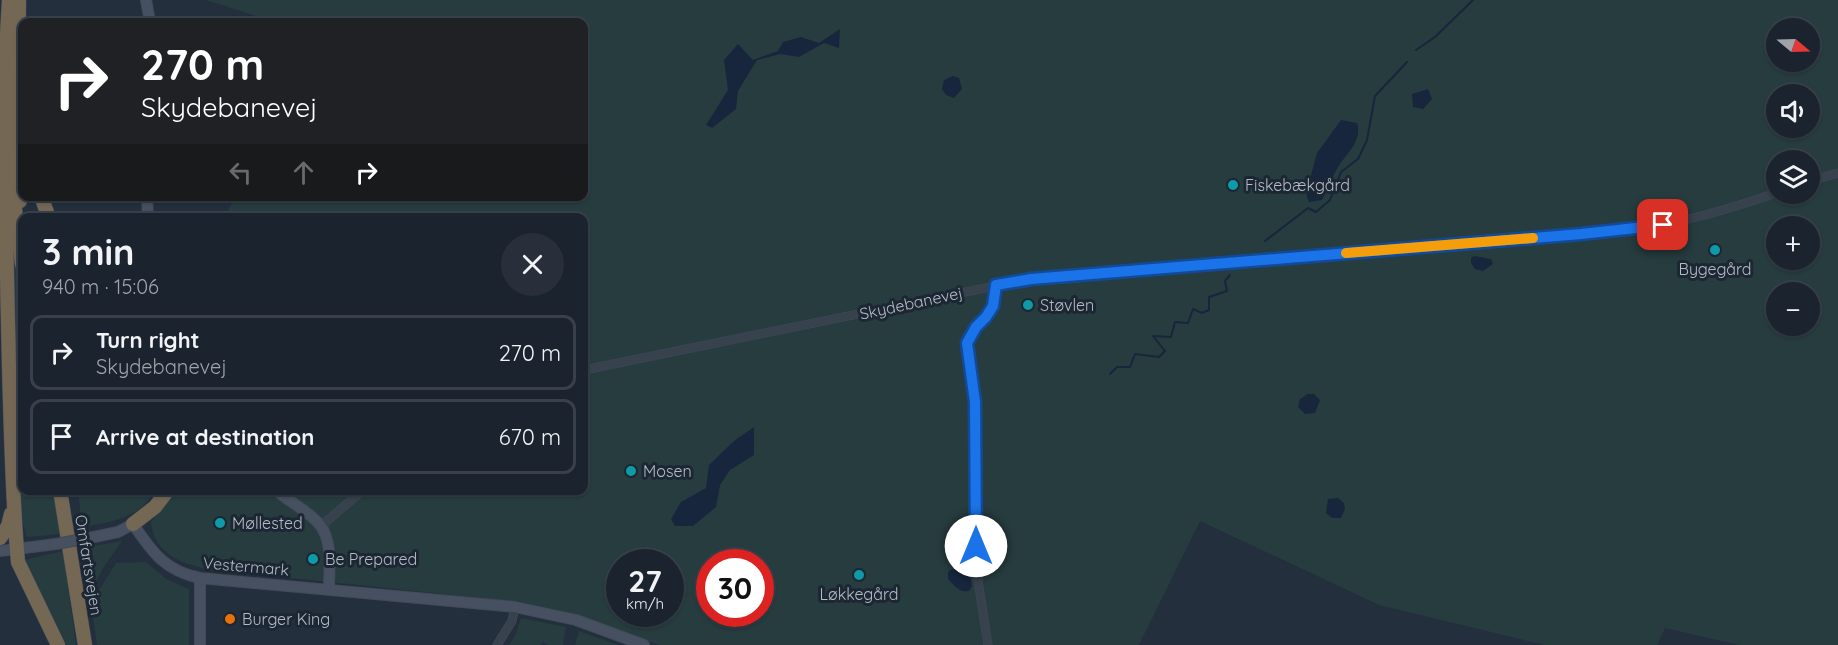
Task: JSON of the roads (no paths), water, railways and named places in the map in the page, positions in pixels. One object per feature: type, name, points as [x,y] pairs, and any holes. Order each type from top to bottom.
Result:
[{"type":"highway","points":[[9,0],[3,96],[12,476],[17,549],[18,562],[58,645]]},
{"type":"highway","points":[[17,0],[18,80]]},
{"type":"highway","points":[[17,0],[12,63],[13,120],[18,184]]},
{"type":"highway","points":[[5,63],[9,163],[18,233]]},
{"type":"highway","points":[[0,538],[11,517],[12,476]]},
{"type":"highway","name":"Omfartsvejen","points":[[61,495],[85,645]]},
{"type":"highway","points":[[70,495],[77,555],[80,612]]},
{"type":"highway","points":[[133,524],[155,507],[164,495]]},
{"type":"street","points":[[146,0],[149,18]]},
{"type":"street","points":[[1820,179],[1838,173]]},
{"type":"street","name":"Skydebanevej","points":[[588,369],[1031,279],[1634,229],[1674,224],[1766,196]]},
{"type":"street","points":[[988,645],[976,568],[975,402],[967,343],[976,327],[993,306],[996,285]]},
{"type":"street","points":[[282,495],[321,526],[329,550],[329,589]]},
{"type":"street","points":[[321,526],[357,495]]},
{"type":"street","points":[[0,551],[89,538],[118,531],[133,524]]},
{"type":"street","name":"Vestermark","points":[[133,524],[158,558],[172,569],[200,578],[515,607],[576,620],[644,645]]},
{"type":"street","points":[[200,578],[200,645]]},
{"type":"street","points":[[497,645],[512,621],[515,607]]},
{"type":"water","points":[[840,29],[839,48],[824,43],[799,57],[780,54],[757,60],[738,91],[736,109],[712,128],[706,125],[728,90],[724,60],[738,44],[753,60],[778,51],[783,42],[801,37],[819,43]]},
{"type":"water","points":[[953,76],[959,78],[962,89],[954,98],[946,95],[942,89],[944,80]]},
{"type":"water","points":[[1428,89],[1432,99],[1423,109],[1413,107],[1412,94]]},
{"type":"water","points":[[1341,120],[1357,123],[1358,136],[1337,169],[1322,200],[1309,202],[1306,194],[1317,153]]},
{"type":"water","points":[[1474,256],[1491,259],[1493,264],[1483,271],[1475,269],[1471,263],[1471,258]]},
{"type":"water","points":[[1308,394],[1314,394],[1320,400],[1315,413],[1305,414],[1298,407],[1300,399]]},
{"type":"water","points":[[754,427],[754,455],[730,470],[720,485],[716,507],[693,526],[675,526],[671,519],[681,502],[706,488],[709,465],[734,441]]},
{"type":"water","points":[[1338,498],[1344,503],[1345,509],[1341,518],[1332,518],[1326,513],[1328,499]]},
{"type":"water","points":[[952,569],[970,576],[972,586],[969,591],[960,590],[948,579],[948,572]]},
{"type":"waterway","points":[[1416,50],[1435,37],[1473,0]]},
{"type":"waterway","points":[[1265,241],[1308,208],[1316,212],[1330,200],[1341,172],[1358,159],[1367,140],[1375,96],[1407,62]]},
{"type":"waterway","points":[[1110,374],[1117,367],[1130,367],[1135,354],[1159,357],[1165,351],[1153,336],[1171,337],[1175,322],[1188,323],[1193,309],[1202,313],[1209,310],[1209,297],[1227,291],[1225,281],[1230,275]]},
{"type":"place","name":"Fiskebækgård","points":[[1233,185]]},
{"type":"place","name":"Bygegård","points":[[1715,250]]},
{"type":"place","name":"Støvlen","points":[[1028,305]]},
{"type":"place","name":"Mosen","points":[[631,471]]},
{"type":"place","name":"Møllested","points":[[220,523]]},
{"type":"place","name":"Be Prepared","points":[[313,559]]},
{"type":"place","name":"Løkkegård","points":[[859,575]]},
{"type":"place","name":"Burger King","points":[[230,619]]}]
